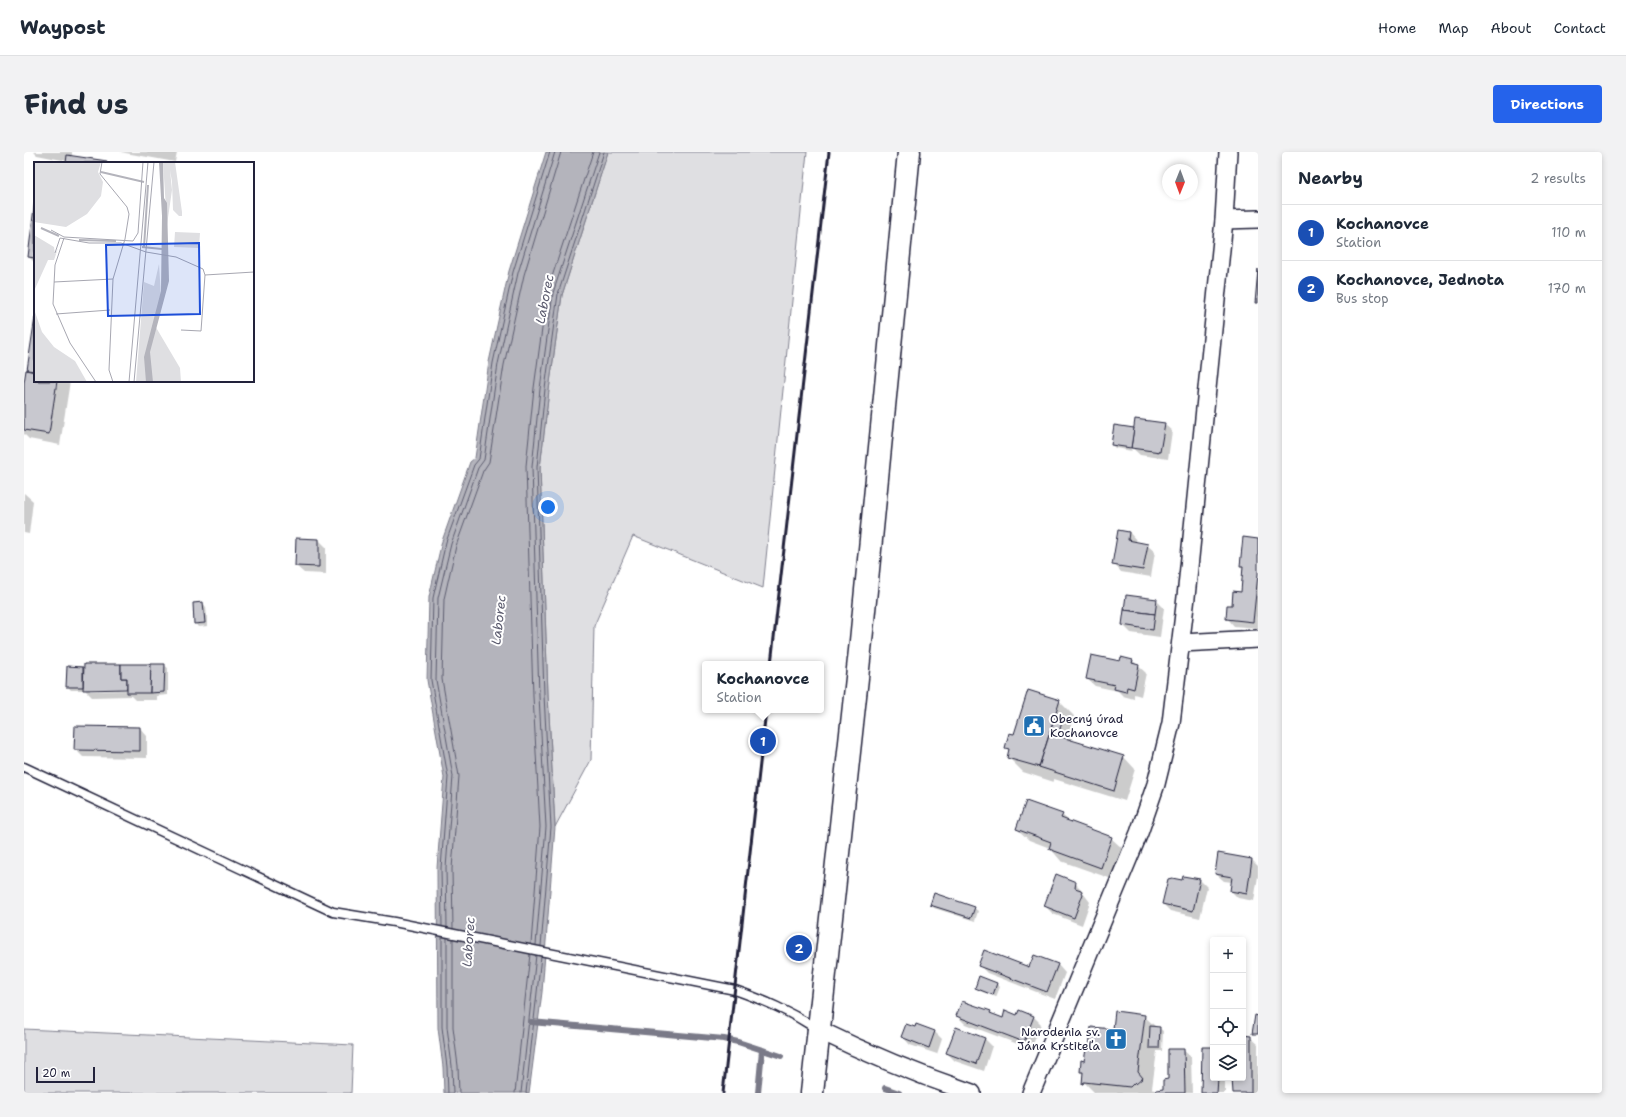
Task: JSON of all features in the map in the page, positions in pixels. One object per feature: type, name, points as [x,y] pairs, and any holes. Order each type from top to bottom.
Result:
[{"type":"main road","points":[[812,1093],[861,641],[909,152]]},
{"type":"street","points":[[1031,1093],[1128,861],[1156,784],[1171,723],[1181,643],[1224,220],[1228,152]]},
{"type":"street","points":[[1224,220],[1258,219]]},
{"type":"street","points":[[1181,643],[1258,639]]},
{"type":"street","points":[[819,1030],[868,1054],[920,1075],[972,1093]]},
{"type":"lane","points":[[24,767],[333,912],[394,922],[735,990],[766,1001],[790,1012],[819,1030]]},
{"type":"shaded area","points":[[608,152],[807,152],[763,588],[633,536],[594,626],[591,760],[555,827],[548,695],[540,468],[562,295]]},
{"type":"shaded area","points":[[24,1029],[353,1045],[351,1093],[24,1093]]},
{"type":"water","name":"Laborec","points":[[546,152],[608,152],[562,295],[540,468],[548,695],[555,827],[542,992],[529,1093],[444,1093],[443,1067],[438,1028],[437,868],[444,777],[427,680],[429,597],[442,541],[470,462],[475,458],[489,362],[509,271]]},
{"type":"building","points":[[67,155],[107,161],[106,162],[66,162]]},
{"type":"building","points":[[34,207],[34,258],[28,257]]},
{"type":"building","points":[[1258,269],[1258,303],[1255,303]]},
{"type":"building","points":[[34,324],[34,371],[27,370]]},
{"type":"building","points":[[26,370],[34,372],[34,382],[57,382],[49,434],[24,430],[24,383]]},
{"type":"building","points":[[1135,419],[1165,423],[1160,452],[1131,448]]},
{"type":"building","points":[[1114,425],[1134,428],[1131,448],[1111,445]]},
{"type":"building","points":[[1118,530],[1129,532],[1128,540],[1148,544],[1143,570],[1112,565]]},
{"type":"building","points":[[1243,537],[1258,539],[1258,574],[1253,622],[1226,619],[1227,605],[1232,605],[1233,591],[1241,592],[1243,566],[1240,566]]},
{"type":"building","points":[[296,538],[319,539],[319,567],[295,566]]},
{"type":"building","points":[[1126,595],[1157,599],[1155,614],[1124,610]]},
{"type":"building","points":[[203,602],[205,623],[194,624],[193,603]]},
{"type":"building","points":[[1124,610],[1155,614],[1153,630],[1122,625]]},
{"type":"building","points":[[1091,655],[1120,661],[1121,657],[1133,660],[1132,663],[1139,665],[1134,689],[1127,687],[1126,692],[1114,689],[1115,685],[1086,679]]},
{"type":"building","points":[[84,664],[121,664],[121,678],[127,678],[127,689],[83,690]]},
{"type":"building","points":[[121,664],[151,664],[150,693],[127,693],[127,678],[121,678]]},
{"type":"building","points":[[151,664],[165,664],[164,692],[150,693]]},
{"type":"building","points":[[67,666],[83,667],[83,687],[66,687]]},
{"type":"building","name":"Obecný úrad Kochanovce","points":[[1028,690],[1060,700],[1039,767],[1007,758],[1009,749],[1005,748],[1009,733],[1014,734]]},
{"type":"building","points":[[1054,720],[1062,722],[1058,736],[1124,756],[1114,791],[1039,767]]},
{"type":"building","points":[[75,726],[140,727],[140,751],[74,750]]},
{"type":"building","points":[[1026,801],[1063,814],[1061,818],[1112,837],[1101,868],[1049,849],[1051,842],[1016,829]]},
{"type":"building","points":[[1218,853],[1252,859],[1247,894],[1230,891],[1232,877],[1215,874]]},
{"type":"building","points":[[1056,874],[1076,882],[1075,888],[1081,890],[1083,894],[1074,918],[1044,906]]},
{"type":"building","points":[[1183,876],[1200,879],[1193,911],[1162,904],[1168,879],[1172,878],[1182,880]]},
{"type":"building","points":[[934,893],[975,907],[971,918],[930,905]]},
{"type":"building","points":[[984,950],[1029,967],[1034,955],[1058,964],[1047,992],[978,966]]},
{"type":"building","points":[[979,976],[997,983],[993,995],[975,988]]},
{"type":"building","points":[[962,1001],[991,1011],[990,1013],[1003,1018],[1005,1010],[1017,1015],[1019,1010],[1034,1016],[1024,1042],[956,1016]]},
{"type":"building","name":"Narodenia sv. Jána Krstiteľa","points":[[1115,1011],[1145,1015],[1138,1072],[1143,1078],[1136,1084],[1135,1082],[1130,1087],[1084,1082],[1082,1084],[1083,1072],[1080,1072],[1081,1060],[1084,1061],[1086,1049],[1089,1049],[1091,1027],[1113,1029]]},
{"type":"building","points":[[1255,1015],[1258,1016],[1258,1034],[1252,1034]]},
{"type":"building","points":[[906,1024],[915,1027],[916,1024],[935,1031],[929,1048],[901,1037]]},
{"type":"building","points":[[1150,1026],[1160,1027],[1159,1048],[1149,1048]]},
{"type":"building","points":[[956,1027],[985,1038],[976,1064],[946,1053]]},
{"type":"building","points":[[1246,1035],[1251,1036],[1251,1093],[1233,1093],[1232,1081],[1246,1081]]},
{"type":"building","points":[[1202,1047],[1210,1047],[1210,1081],[1218,1081],[1217,1093],[1201,1093]]},
{"type":"building","points":[[1168,1049],[1184,1049],[1185,1093],[1156,1093],[1156,1090],[1163,1089],[1163,1080],[1168,1079]]},
{"type":"waterway","points":[[531,1022],[724,1039],[781,1056]]},
{"type":"waterway","points":[[758,1093],[762,1050]]},
{"type":"waterway","points":[[885,1088],[899,1093]]},
{"type":"railway","points":[[771,661],[829,152]]},
{"type":"railway","points":[[723,1093],[766,713]]},
{"type":"place","name":"Obecný úrad Kochanovce","points":[[1034,726]]},
{"type":"place","name":"Kochanovce","points":[[763,741]]},
{"type":"place","name":"Kochanovce, Jednota","points":[[799,948]]},
{"type":"place","name":"Narodenia sv. Jána Krstiteľa","points":[[1116,1039]]}]
